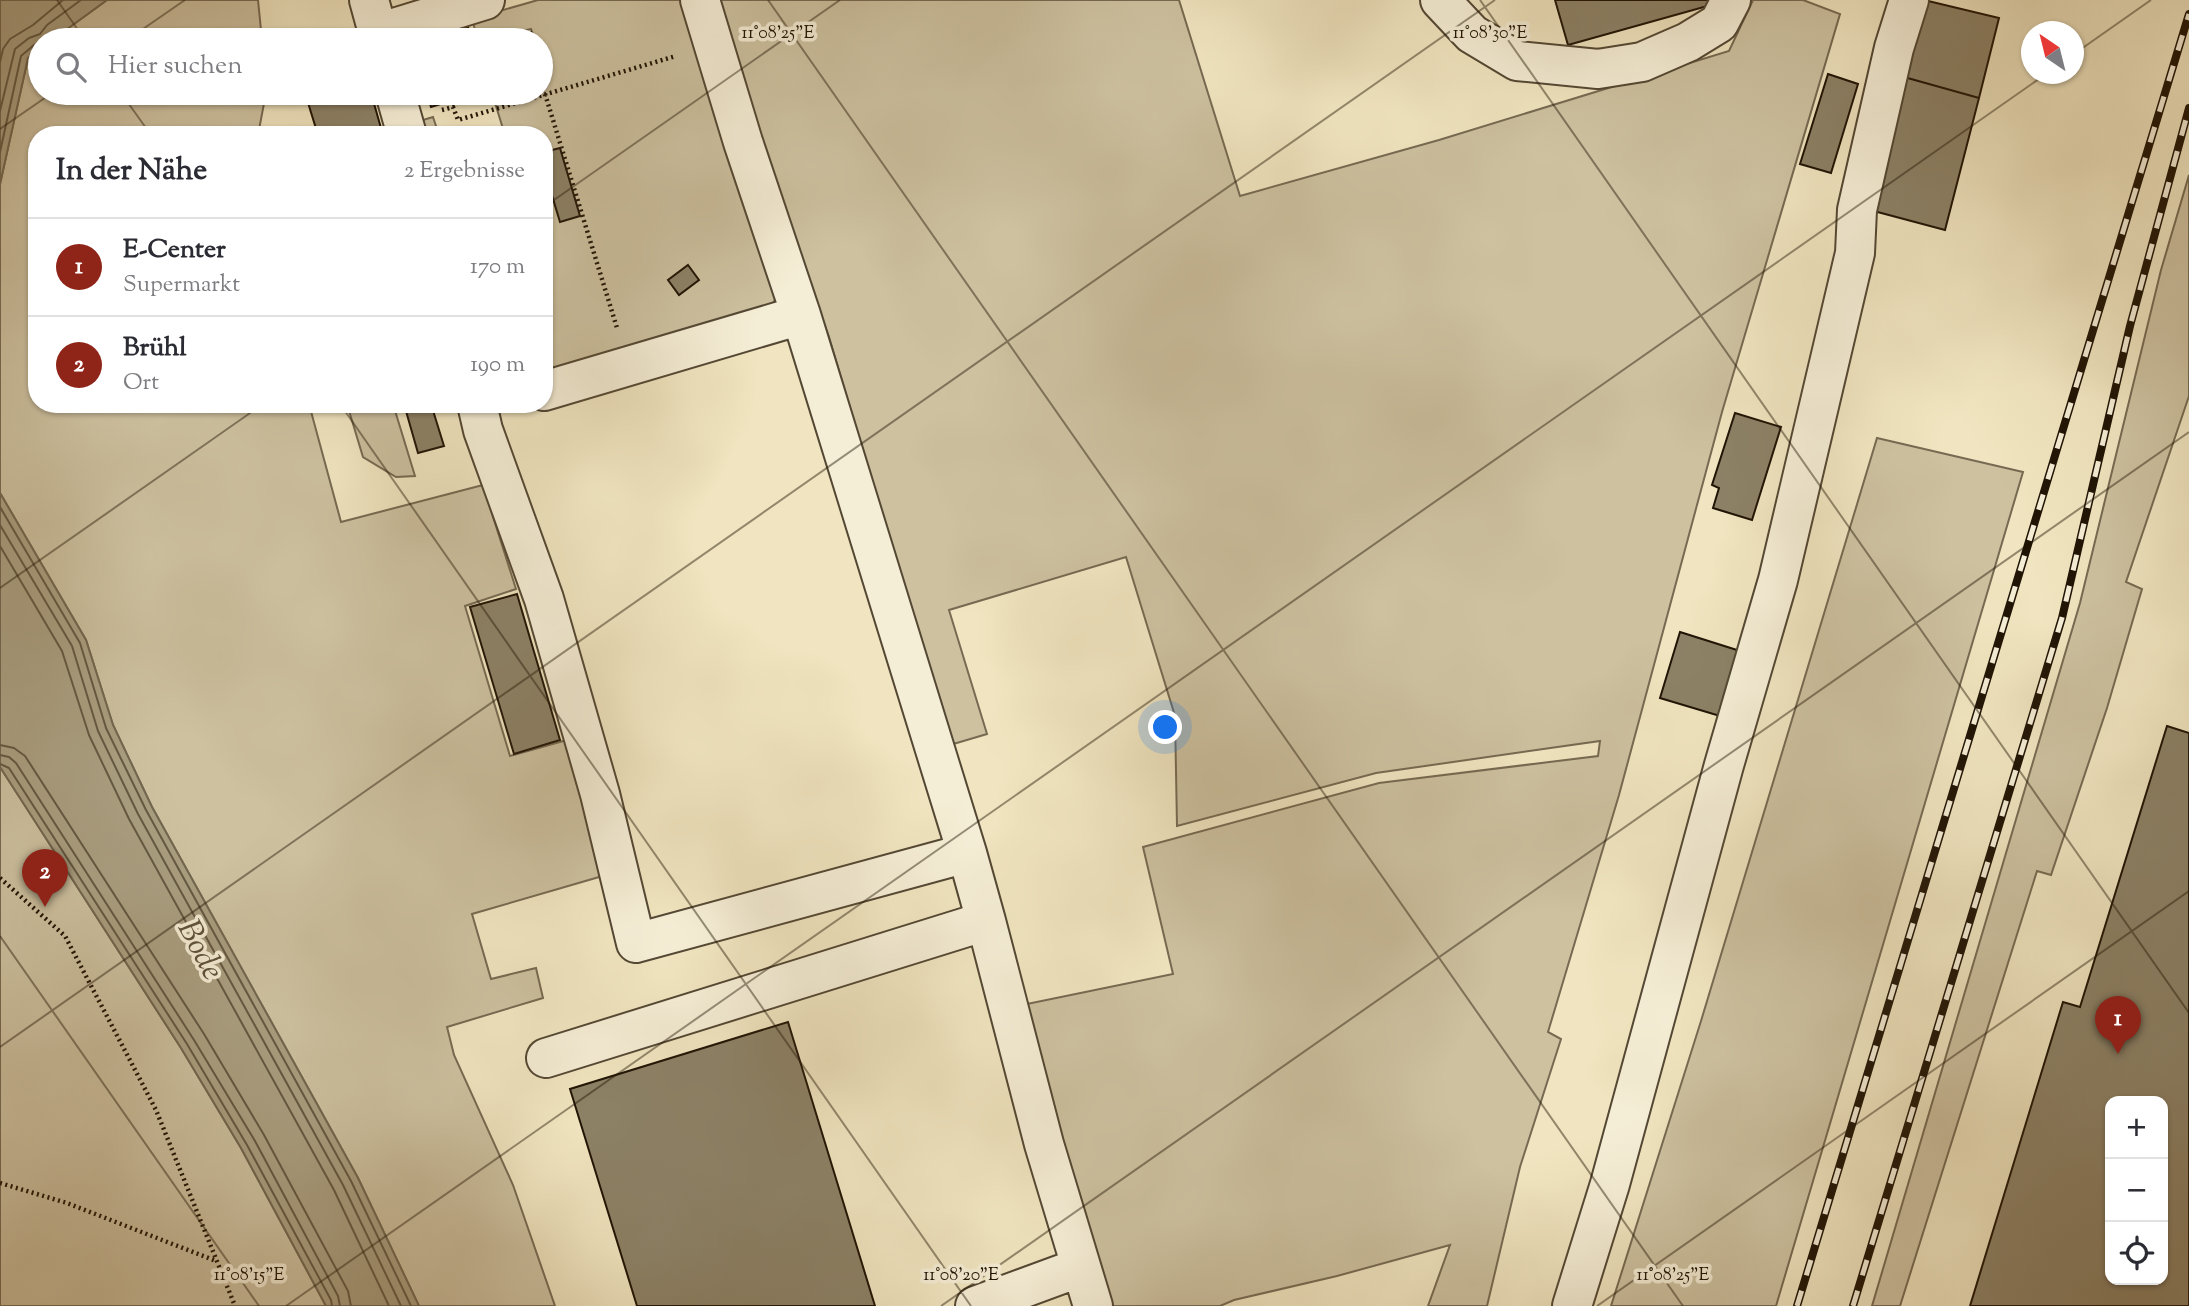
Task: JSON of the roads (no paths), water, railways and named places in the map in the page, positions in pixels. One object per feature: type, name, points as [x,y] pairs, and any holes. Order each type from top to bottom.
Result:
[{"type":"lane","points":[[376,24],[485,0]]},
{"type":"lane","points":[[700,0],[743,142],[801,315],[967,853],[1044,1144],[1093,1306]]},
{"type":"lane","points":[[1440,0],[1472,34],[1517,61],[1598,69],[1642,62],[1688,42],[1719,23],[1731,0]]},
{"type":"lane","points":[[1573,1306],[1610,1184],[1724,765],[1778,580],[1855,253],[1857,210],[1894,48],[1909,0]]},
{"type":"lane","points":[[553,388],[801,315]]},
{"type":"lane","points":[[484,413],[483,430],[544,599],[600,794],[636,943],[967,853]]},
{"type":"lane","points":[[545,1058],[986,921]]},
{"type":"lane","points":[[975,1306],[1081,1267]]},
{"type":"water","points":[[0,0],[107,0],[68,28],[28,28],[28,58],[0,184]]},
{"type":"water","name":"Bode","points":[[0,493],[86,640],[113,725],[152,807],[358,1178],[419,1306],[326,1306],[241,1148],[181,1048],[0,767]]},
{"type":"railway","points":[[1797,1306],[2189,14]]},
{"type":"railway","points":[[1853,1306],[2062,618],[2130,326],[2189,108]]},
{"type":"place","name":"Brühl","points":[[45,907]]},
{"type":"place","name":"E-Center","points":[[2118,1054]]}]
